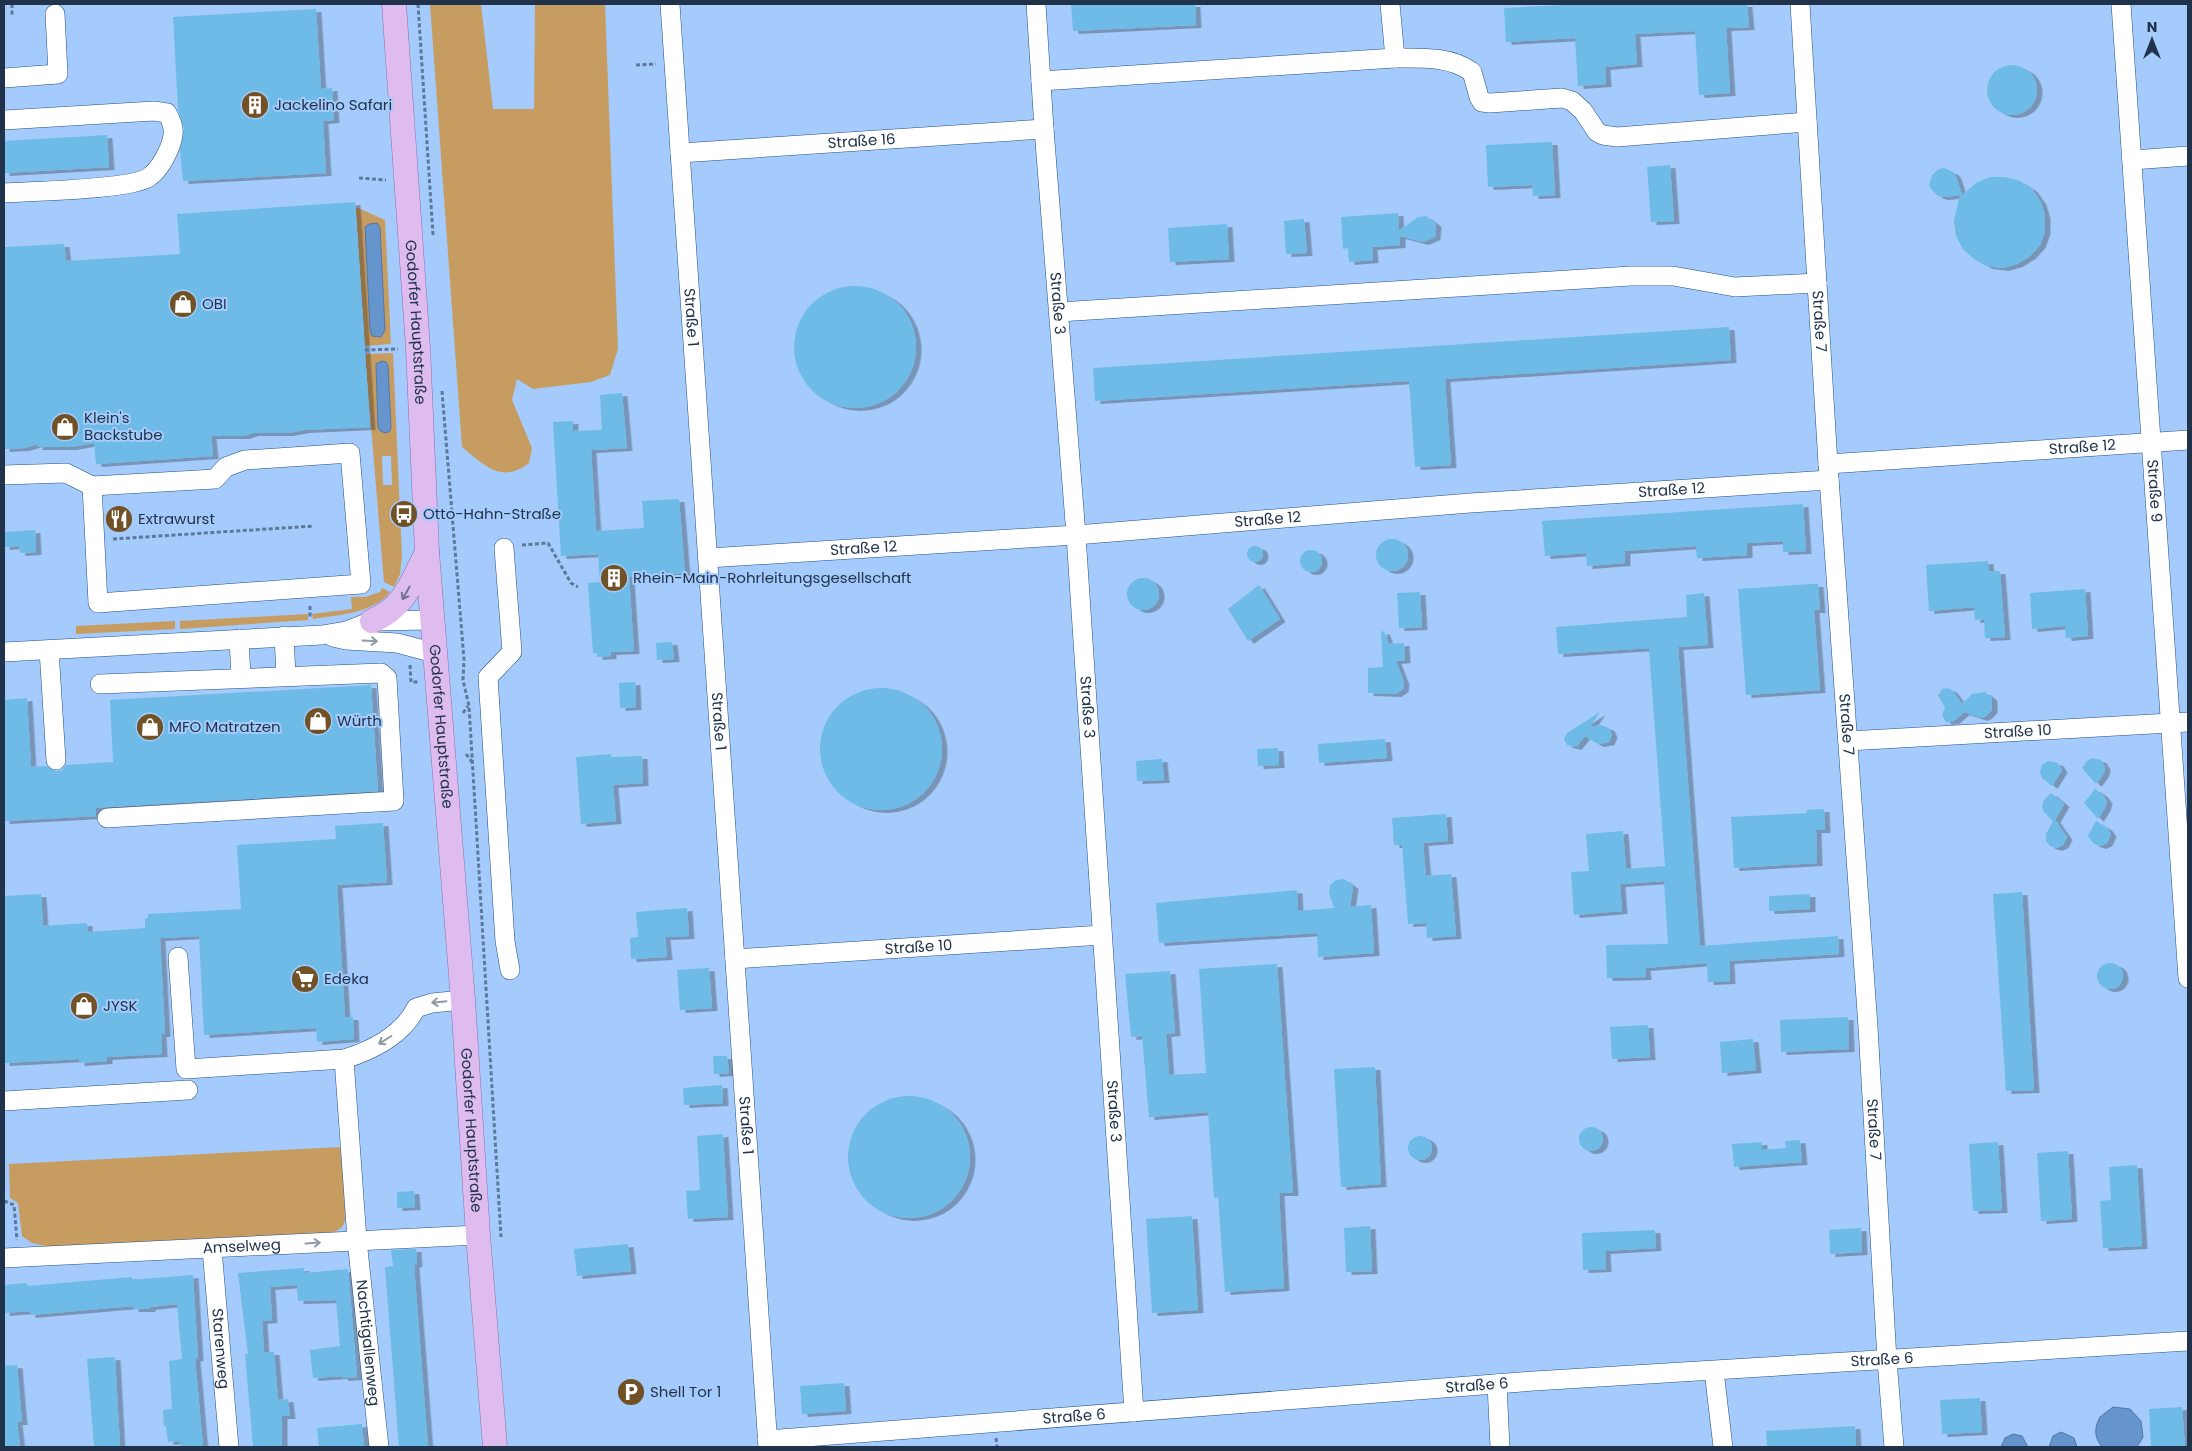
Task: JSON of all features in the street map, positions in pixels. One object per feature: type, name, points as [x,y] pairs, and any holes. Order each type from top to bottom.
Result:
[{"type":"main road","name":"Godorfer Hauptstraße","points":[[394,4],[418,348],[427,552],[463,1000],[494,1447]]},
{"type":"main road","points":[[372,621],[386,615],[403,599],[427,552]]},
{"type":"street","name":"Straße 1","points":[[670,4],[767,1443]]},
{"type":"street","name":"Straße 3","points":[[1036,4],[1076,535],[1134,1412]]},
{"type":"street","points":[[1390,4],[1394,58]]},
{"type":"street","name":"Straße 7","points":[[1800,4],[1828,472],[1869,1036],[1887,1360],[1894,1447]]},
{"type":"street","name":"Straße 9","points":[[2121,4],[2149,400],[2154,443],[2156,504],[2188,978]]},
{"type":"street","points":[[4,78],[58,74],[54,14]]},
{"type":"street","points":[[1041,81],[1394,58],[1436,59],[1462,64],[1472,72],[1482,102],[1562,98],[1572,101],[1583,111],[1597,132],[1603,135],[1617,136],[1807,122]]},
{"type":"street","points":[[4,120],[154,110],[167,113],[174,125],[174,138],[160,165],[149,177],[129,184],[4,193]]},
{"type":"street","name":"Straße 16","points":[[680,153],[1044,129]]},
{"type":"street","points":[[2132,160],[2188,156]]},
{"type":"street","points":[[1059,312],[1631,276],[1673,276],[1735,287],[1817,283]]},
{"type":"street","name":"Straße 12","points":[[708,558],[1076,535],[1514,500],[1828,472],[1848,463],[2188,440]]},
{"type":"street","points":[[4,475],[66,472],[92,486],[215,479],[226,467],[244,460],[350,453],[361,584],[98,603],[92,486]]},
{"type":"street","points":[[504,548],[512,652],[488,677],[505,941],[510,970]]},
{"type":"street","points":[[4,652],[322,634],[346,631],[372,621],[432,620]]},
{"type":"street","points":[[322,634],[346,640],[396,644],[434,653]]},
{"type":"street","points":[[284,636],[286,675]]},
{"type":"street","points":[[239,639],[241,677]]},
{"type":"street","points":[[49,650],[56,760]]},
{"type":"street","points":[[100,684],[286,675],[381,673],[386,678],[394,801],[107,818]]},
{"type":"street","name":"Straße 10","points":[[1848,741],[2172,723]]},
{"type":"street","name":"Straße 10","points":[[735,960],[1102,935]]},
{"type":"street","points":[[178,957],[186,1069],[344,1059],[363,1053],[390,1037],[410,1020],[416,1008],[432,1003],[463,1000]]},
{"type":"street","name":"Nachtigallenweg","points":[[344,1059],[356,1240],[379,1447]]},
{"type":"street","points":[[4,1101],[188,1090]]},
{"type":"street","name":"Amselweg","points":[[11,1258],[478,1235]]},
{"type":"street","name":"Starenweg","points":[[212,1249],[229,1447]]},
{"type":"street","name":"Straße 6","points":[[767,1443],[1496,1384],[2188,1341]]},
{"type":"street","points":[[1714,1371],[1723,1447]]},
{"type":"street","points":[[1496,1384],[1500,1447]]},
{"type":"path","points":[[12,4],[12,17]]},
{"type":"path","points":[[418,4],[433,239]]},
{"type":"path","points":[[359,178],[407,179]]},
{"type":"path","points":[[365,350],[418,348]]},
{"type":"path","points":[[442,386],[464,660],[463,680],[469,706],[502,1247]]},
{"type":"path","points":[[94,540],[314,526]]},
{"type":"path","points":[[504,548],[548,543],[571,583],[578,587]]},
{"type":"path","points":[[463,713],[469,706]]},
{"type":"path","points":[[466,754],[472,763]]},
{"type":"path","points":[[4,1202],[14,1205],[11,1258]]},
{"type":"shaded area","points":[[430,4],[481,4],[493,109],[534,109],[535,4],[605,4],[618,349],[610,375],[591,382],[533,389],[517,379],[512,400],[532,448],[529,463],[510,472],[494,470],[486,466],[462,447]]},
{"type":"shaded area","points":[[356,207],[385,220],[391,344],[365,346]]},
{"type":"shaded area","points":[[393,353],[402,556],[400,574],[394,587],[384,582],[365,354]],"holes":[[[386,362],[388,366],[391,427],[381,431],[378,427],[376,365]],[[382,456],[391,456],[392,485],[383,485]]]},
{"type":"shaded area","points":[[382,588],[390,592],[375,605],[355,612],[313,619],[312,614],[352,609],[351,597],[365,597],[380,592]]},
{"type":"shaded area","points":[[308,614],[308,620],[180,629],[180,621]]},
{"type":"shaded area","points":[[175,621],[175,629],[76,634],[76,626]]},
{"type":"shaded area","points":[[340,1147],[345,1217],[342,1227],[331,1233],[51,1247],[32,1243],[22,1236],[18,1203],[10,1198],[9,1164]]},
{"type":"water","points":[[377,223],[380,228],[385,330],[381,337],[372,336],[370,330],[365,227],[369,224]]},
{"type":"water","points":[[382,361],[386,362],[388,366],[391,427],[390,431],[386,433],[380,431],[378,427],[376,364]]},
{"type":"water","points":[[2113,1407],[2130,1409],[2141,1421],[2143,1437],[2137,1447],[2102,1447],[2097,1440],[2096,1429],[2098,1421],[2100,1417]]},
{"type":"water","points":[[2061,1432],[2074,1438],[2077,1447],[2049,1447],[2053,1436]]},
{"type":"water","points":[[2013,1434],[2022,1436],[2028,1447],[2001,1447],[2005,1438]]},
{"type":"building","points":[[1071,4],[1195,4],[1196,25],[1073,31]]},
{"type":"building","points":[[1583,4],[1747,4],[1749,27],[1726,28],[1730,93],[1699,95],[1695,31],[1635,34],[1637,64],[1605,67],[1606,84],[1578,86],[1575,38],[1506,42],[1504,8]]},
{"type":"building","name":"Jackelino Safari","points":[[316,9],[321,89],[332,88],[334,120],[323,121],[326,173],[183,181],[180,150],[184,129],[178,109],[173,17]]},
{"type":"building","points":[[2007,65],[2017,65],[2030,72],[2037,85],[2037,95],[2030,108],[2017,115],[2007,115],[1998,111],[1991,104],[1987,95],[1987,85],[1991,76],[1998,69]]},
{"type":"building","points":[[107,135],[109,167],[4,173],[4,141]]},
{"type":"building","points":[[1552,142],[1555,195],[1533,196],[1532,185],[1488,187],[1486,145]]},
{"type":"building","points":[[1670,165],[1674,221],[1651,222],[1647,167]]},
{"type":"building","points":[[1944,168],[1953,172],[1956,176],[1962,195],[1943,197],[1938,196],[1931,189],[1929,185],[1932,175],[1939,169]]},
{"type":"building","points":[[1990,177],[2005,177],[2020,181],[2032,189],[2041,202],[2045,216],[2045,231],[2040,245],[2030,256],[2017,264],[2003,268],[1987,266],[1974,259],[1963,249],[1956,236],[1954,221],[1959,198],[1976,183]]},
{"type":"building","name":"OBI","points":[[355,202],[370,427],[304,430],[288,433],[253,433],[244,436],[211,436],[213,456],[96,464],[94,443],[71,447],[37,447],[37,444],[24,448],[4,449],[5,247],[64,244],[66,261],[180,254],[177,214]]},
{"type":"building","points":[[1398,213],[1399,231],[1418,217],[1426,216],[1436,224],[1435,237],[1423,242],[1400,236],[1400,245],[1372,247],[1373,260],[1349,262],[1348,248],[1343,249],[1341,217]]},
{"type":"building","points":[[1304,219],[1307,253],[1286,254],[1284,221]]},
{"type":"building","points":[[1227,224],[1229,259],[1170,262],[1168,228]]},
{"type":"building","points":[[855,286],[878,290],[898,304],[912,324],[916,347],[912,370],[898,390],[878,404],[855,408],[832,404],[812,390],[798,370],[794,347],[798,324],[812,304],[832,290]]},
{"type":"building","points":[[1729,327],[1731,360],[1445,379],[1451,465],[1415,467],[1409,381],[1095,401],[1093,368]]},
{"type":"building","points":[[622,393],[627,448],[591,450],[596,531],[644,528],[642,501],[679,499],[685,573],[629,577],[634,651],[611,652],[611,656],[597,657],[597,653],[593,653],[588,583],[600,582],[598,554],[561,556],[553,422],[573,421],[573,431],[602,430],[600,395]]},
{"type":"building","points":[[1803,504],[1806,551],[1783,552],[1783,541],[1747,543],[1747,555],[1697,558],[1696,546],[1625,551],[1625,563],[1587,566],[1586,553],[1545,556],[1542,521]]},
{"type":"building","points":[[35,530],[36,552],[20,553],[19,546],[4,547],[4,532]]},
{"type":"building","points":[[1392,539],[1398,540],[1403,544],[1407,549],[1407,561],[1403,566],[1398,570],[1392,571],[1386,570],[1381,566],[1377,561],[1376,555],[1377,549],[1381,544],[1386,540]]},
{"type":"building","points":[[1255,546],[1261,548],[1263,554],[1261,560],[1255,562],[1249,560],[1247,554],[1249,548]]},
{"type":"building","points":[[1311,550],[1319,553],[1322,561],[1319,569],[1311,572],[1303,569],[1300,561],[1303,553]]},
{"type":"building","points":[[1988,561],[1989,571],[2000,571],[2005,637],[1985,638],[1984,619],[1975,620],[1974,607],[1929,611],[1926,565]]},
{"type":"building","points":[[1143,578],[1149,579],[1154,583],[1158,588],[1158,600],[1154,605],[1149,609],[1143,610],[1137,609],[1132,605],[1128,600],[1127,594],[1128,588],[1132,583],[1137,579]]},
{"type":"building","points":[[1818,584],[1820,610],[1814,610],[1820,690],[1746,695],[1738,589]]},
{"type":"building","points":[[1259,585],[1280,619],[1248,641],[1228,609]]},
{"type":"building","points":[[2085,589],[2088,636],[2066,638],[2065,626],[2032,629],[2030,593]]},
{"type":"building","points":[[1420,592],[1422,627],[1399,628],[1397,593]]},
{"type":"building","points":[[1704,593],[1708,645],[1678,647],[1700,946],[1838,936],[1839,954],[1729,961],[1730,981],[1708,982],[1707,963],[1645,968],[1646,977],[1607,978],[1606,945],[1668,944],[1664,881],[1620,884],[1622,911],[1574,915],[1571,872],[1589,871],[1586,834],[1623,831],[1626,869],[1665,866],[1649,648],[1558,654],[1556,627],[1687,617],[1686,595]]},
{"type":"building","points":[[1384,631],[1389,644],[1404,643],[1405,660],[1396,661],[1404,682],[1403,689],[1396,694],[1368,693],[1368,668],[1383,667],[1381,632]]},
{"type":"building","points":[[672,642],[674,659],[657,660],[656,643]]},
{"type":"building","points":[[635,682],[636,707],[620,708],[619,683]]},
{"type":"building","points":[[371,685],[378,791],[106,807],[96,808],[96,816],[4,821],[4,700],[27,698],[31,767],[47,766],[56,771],[62,770],[66,765],[113,762],[110,700]]},
{"type":"building","points":[[881,688],[904,692],[924,706],[938,726],[942,749],[938,772],[924,792],[904,806],[881,810],[858,806],[838,792],[824,772],[820,749],[824,726],[838,706],[858,692]]},
{"type":"building","points":[[1942,689],[1952,690],[1962,704],[1972,694],[1985,692],[1992,698],[1992,710],[1982,718],[1964,712],[1954,721],[1946,722],[1942,715],[1945,707],[1938,696]]},
{"type":"building","points":[[1600,712],[1590,727],[1601,725],[1609,728],[1612,735],[1609,742],[1598,744],[1585,736],[1576,747],[1567,745],[1564,739],[1567,733]]},
{"type":"building","points":[[1385,739],[1387,758],[1319,763],[1318,744]]},
{"type":"building","points":[[1278,748],[1279,765],[1258,766],[1257,749]]},
{"type":"building","points":[[611,754],[611,757],[642,756],[643,783],[613,785],[616,821],[581,824],[576,757]]},
{"type":"building","points":[[2092,758],[2101,760],[2105,767],[2104,773],[2096,784],[2082,768]]},
{"type":"building","points":[[1162,759],[1164,780],[1137,781],[1136,761]]},
{"type":"building","points":[[2048,761],[2058,763],[2062,770],[2052,786],[2042,778],[2040,772],[2042,765]]},
{"type":"building","points":[[2095,789],[2107,801],[2098,819],[2084,803]]},
{"type":"building","points":[[2051,793],[2064,804],[2055,820],[2067,837],[2063,845],[2057,848],[2050,846],[2046,841],[2046,834],[2053,821],[2044,812],[2042,806],[2044,800]]},
{"type":"building","points":[[1824,809],[1825,830],[1816,830],[1817,863],[1734,868],[1731,817],[1807,813],[1806,810]]},
{"type":"building","points":[[1446,814],[1448,841],[1423,843],[1426,876],[1451,874],[1456,936],[1427,938],[1426,923],[1408,924],[1402,845],[1394,845],[1392,818]]},
{"type":"building","points":[[2096,821],[2107,828],[2111,834],[2107,843],[2101,846],[2094,844],[2088,836]]},
{"type":"building","points":[[383,823],[387,882],[337,885],[345,1017],[353,1017],[354,1039],[317,1042],[316,1028],[204,1035],[199,936],[160,938],[165,1034],[161,1034],[162,1054],[107,1057],[107,1061],[79,1063],[79,1059],[4,1063],[4,896],[41,894],[43,926],[87,923],[88,932],[145,928],[145,919],[148,918],[148,914],[241,909],[237,845],[336,839],[335,826]]},
{"type":"building","points":[[1344,879],[1353,886],[1350,907],[1371,905],[1374,953],[1318,957],[1317,933],[1159,943],[1156,903],[1297,890],[1298,911],[1334,908],[1329,893],[1330,885],[1336,880]]},
{"type":"building","points":[[2022,892],[2034,1090],[2006,1091],[1993,894]]},
{"type":"building","points":[[1810,894],[1810,909],[1769,911],[1769,896]]},
{"type":"building","points":[[687,908],[689,936],[665,937],[667,957],[631,959],[630,938],[638,937],[636,912]]},
{"type":"building","points":[[2110,963],[2119,967],[2123,976],[2119,985],[2110,989],[2101,985],[2097,976],[2101,967]]},
{"type":"building","points":[[1277,964],[1293,1193],[1279,1193],[1284,1288],[1225,1292],[1218,1197],[1214,1198],[1208,1112],[1149,1117],[1142,1036],[1131,1037],[1125,974],[1170,971],[1175,1033],[1166,1034],[1169,1075],[1206,1073],[1199,969]]},
{"type":"building","points":[[709,968],[712,1008],[680,1010],[677,970]]},
{"type":"building","points":[[1848,1017],[1849,1049],[1781,1052],[1780,1020]]},
{"type":"building","points":[[1648,1025],[1650,1057],[1612,1059],[1610,1027]]},
{"type":"building","points":[[1753,1039],[1756,1070],[1722,1073],[1720,1042]]},
{"type":"building","points":[[713,1056],[727,1056],[729,1073],[714,1074]]},
{"type":"building","points":[[1375,1067],[1381,1184],[1341,1187],[1334,1069]]},
{"type":"building","points":[[722,1085],[723,1103],[684,1105],[683,1088]]},
{"type":"building","points":[[909,1096],[932,1100],[952,1114],[966,1134],[970,1157],[966,1180],[952,1200],[932,1214],[909,1218],[886,1214],[866,1200],[852,1180],[848,1157],[852,1134],[866,1114],[886,1100]]},
{"type":"building","points":[[1591,1127],[1596,1128],[1602,1134],[1602,1144],[1596,1150],[1591,1151],[1586,1150],[1580,1144],[1579,1139],[1580,1134],[1586,1128]]},
{"type":"building","points":[[723,1134],[728,1217],[688,1219],[686,1191],[700,1190],[697,1136]]},
{"type":"building","points":[[1420,1136],[1429,1139],[1432,1148],[1429,1157],[1420,1160],[1411,1157],[1408,1148],[1411,1139]]},
{"type":"building","points":[[1800,1140],[1802,1162],[1734,1167],[1732,1144],[1762,1142],[1762,1150],[1786,1148],[1785,1141]]},
{"type":"building","points":[[1998,1142],[2002,1210],[1973,1211],[1969,1144]]},
{"type":"building","points":[[2068,1151],[2072,1219],[2041,1221],[2037,1153]]},
{"type":"building","points":[[2137,1165],[2142,1246],[2103,1248],[2100,1201],[2111,1200],[2109,1167]]},
{"type":"building","points":[[414,1191],[415,1207],[397,1208],[397,1192]]},
{"type":"building","points":[[1192,1216],[1198,1310],[1152,1313],[1146,1219]]},
{"type":"building","points":[[1370,1226],[1372,1271],[1346,1272],[1344,1228]]},
{"type":"building","points":[[1861,1228],[1862,1252],[1830,1254],[1829,1230]]},
{"type":"building","points":[[1655,1230],[1656,1248],[1605,1251],[1606,1269],[1583,1270],[1582,1233]]},
{"type":"building","points":[[628,1244],[631,1271],[577,1276],[574,1249]]},
{"type":"building","points":[[416,1249],[417,1264],[414,1265],[428,1447],[399,1447],[385,1267],[393,1266],[391,1250]]},
{"type":"building","points":[[304,1268],[304,1273],[348,1269],[357,1377],[313,1378],[310,1350],[340,1346],[336,1300],[298,1301],[297,1285],[270,1287],[272,1320],[262,1321],[264,1352],[274,1352],[278,1400],[288,1399],[290,1416],[282,1416],[282,1447],[253,1447],[245,1354],[248,1354],[238,1273]]},
{"type":"building","points":[[193,1275],[198,1358],[195,1358],[203,1447],[181,1447],[180,1441],[168,1442],[166,1426],[164,1426],[163,1410],[172,1409],[169,1361],[182,1359],[177,1304],[150,1307],[150,1309],[133,1309],[133,1306],[30,1315],[30,1311],[4,1313],[4,1285],[27,1283],[27,1286],[132,1277],[132,1279],[141,1279]]},
{"type":"building","points":[[115,1357],[120,1447],[94,1447],[87,1359]]},
{"type":"building","points":[[17,1365],[22,1422],[17,1422],[20,1447],[4,1447],[4,1366]]},
{"type":"building","points":[[844,1383],[846,1411],[802,1414],[800,1386]]},
{"type":"building","points":[[1980,1398],[1982,1432],[1942,1434],[1940,1400]]},
{"type":"building","points":[[2182,1407],[2185,1447],[2151,1447],[2149,1409]]},
{"type":"building","points":[[362,1424],[364,1447],[319,1447],[317,1428]]},
{"type":"building","points":[[1855,1426],[1856,1447],[1767,1447],[1766,1431]]},
{"type":"place","name":"Jackelino Safari","points":[[255,105]]},
{"type":"place","name":"OBI","points":[[183,304]]},
{"type":"place","name":"Klein's Backstube","points":[[65,427]]},
{"type":"place","name":"Otto-Hahn-Straße","points":[[404,514]]},
{"type":"place","name":"Extrawurst","points":[[119,519]]},
{"type":"place","name":"Rhein-Main-Rohrleitungsgesellschaft","points":[[614,578]]},
{"type":"place","name":"Würth","points":[[318,721]]},
{"type":"place","name":"MFO Matratzen","points":[[150,727]]},
{"type":"place","name":"Edeka","points":[[305,979]]},
{"type":"place","name":"JYSK","points":[[84,1006]]},
{"type":"place","name":"Shell Tor 1","points":[[631,1392]]}]
